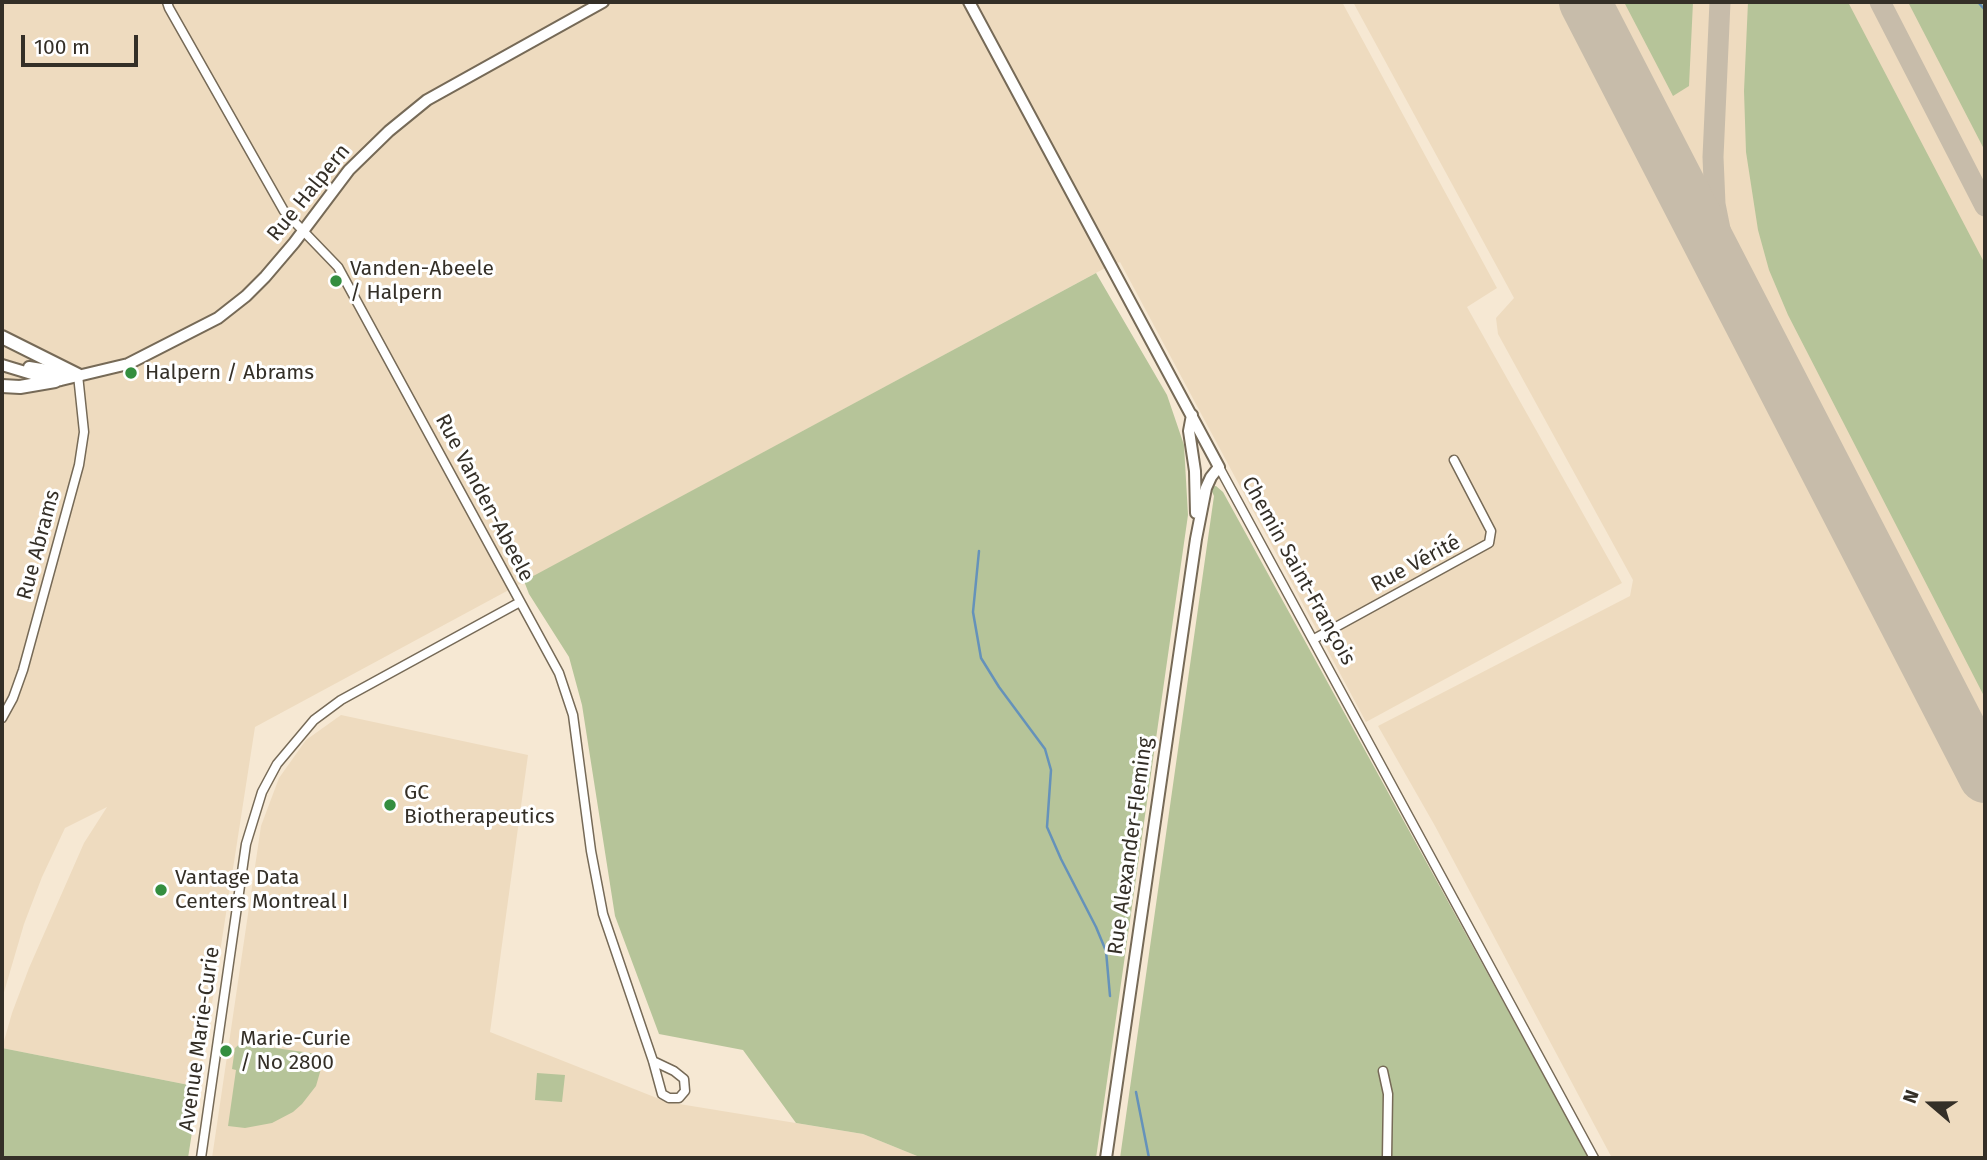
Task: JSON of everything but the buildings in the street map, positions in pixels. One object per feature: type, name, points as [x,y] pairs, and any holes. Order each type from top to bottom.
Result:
[{"type":"main road","points":[[2,337],[53,360],[78,375]]},
{"type":"main road","points":[[2,386],[20,387],[54,381]]},
{"type":"street","name":"Rue Vanden-Abeele","points":[[167,2],[284,211],[338,267],[559,673],[573,715],[591,852],[603,914],[662,1094],[669,1098],[683,1095],[684,1080],[674,1071],[653,1061]]},
{"type":"street","name":"Rue Halpern","points":[[2,362],[54,381],[128,364],[218,318],[265,277],[349,170],[388,131],[427,100],[603,2]]},
{"type":"street","name":"Chemin Saint-François","points":[[969,2],[1594,1158]]},
{"type":"street","name":"Rue Halpern","points":[[2,362],[78,375]]},
{"type":"street","name":"Rue Abrams","points":[[2,718],[23,670],[79,465],[84,429],[78,375]]},
{"type":"street","name":"Rue Alexander-Fleming","points":[[1192,415],[1189,431],[1195,471],[1196,540]]},
{"type":"street","name":"Rue Vérité","points":[[1314,639],[1489,543],[1491,531],[1454,460]]},
{"type":"street","name":"Rue Alexander-Fleming","points":[[1106,1158],[1196,540],[1206,488],[1219,467]]},
{"type":"street","name":"Avenue Marie-Curie","points":[[201,1158],[246,844],[262,792],[277,764],[314,720],[341,700],[520,602]]},
{"type":"street","points":[[1383,1072],[1388,1094],[1387,1158]]},
{"type":"shaded area","points":[[2,2],[1342,2],[1497,288],[1467,307],[1622,583],[1366,722],[1120,262],[255,727],[199,1087],[2,1048],[29,968],[84,843],[107,807],[65,828],[24,924],[2,999]]},
{"type":"shaded area","points":[[1353,2],[1985,2],[1985,1158],[1612,1158],[1435,826],[1378,726],[1630,596],[1633,580],[1498,334],[1496,318],[1514,298]]},
{"type":"shaded area","points":[[341,715],[528,755],[490,1032],[667,1102],[863,1134],[922,1158],[212,1158],[261,826],[279,778],[306,740]]},
{"type":"green space","points":[[1624,2],[1693,2],[1689,86],[1673,96]]},
{"type":"green space","points":[[1748,2],[1848,2],[1985,264],[1985,698],[1788,315],[1769,270],[1758,230],[1746,152],[1744,91]]},
{"type":"green space","points":[[1908,2],[1985,2],[1985,151]]},
{"type":"green space","points":[[1096,273],[1167,395],[1184,445],[1188,515],[1096,1158],[922,1158],[863,1134],[796,1123],[743,1050],[659,1034],[615,916],[582,705],[569,657],[529,594],[524,581]]},
{"type":"green space","points":[[1216,486],[1223,492],[1589,1158],[1120,1158],[1214,496],[1210,487]]},
{"type":"green space","points":[[245,1039],[268,1043],[268,1047],[325,1055],[316,1086],[302,1104],[272,1123],[245,1128],[228,1126],[236,1070],[232,1069],[235,1048]]},
{"type":"green space","points":[[2,1048],[199,1087],[188,1158],[2,1158]]},
{"type":"green space","points":[[537,1073],[565,1075],[562,1102],[535,1100]]},
{"type":"waterway","points":[[1978,2],[1985,10]]},
{"type":"waterway","points":[[979,551],[973,612],[981,658],[1045,749],[1051,770],[1047,827],[1106,951],[1110,996]]},
{"type":"waterway","points":[[1136,1092],[1149,1158]]},
{"type":"taxiway","points":[[1720,2],[1713,157],[1715,204],[1727,264],[1745,313]]},
{"type":"taxiway","points":[[1880,2],[1985,206]]},
{"type":"taxiway","points":[[1970,747],[1985,773]]},
{"type":"runway","points":[[1585,2],[1985,777]]},
{"type":"place","name":"Vanden-Abeele / Halpern","points":[[336,281]]},
{"type":"place","name":"Halpern / Abrams","points":[[131,373]]},
{"type":"place","name":"GC Biotherapeutics","points":[[390,805]]},
{"type":"place","name":"Vantage Data Centers Montreal I","points":[[161,890]]},
{"type":"place","name":"Marie-Curie / No 2800","points":[[226,1051]]}]
